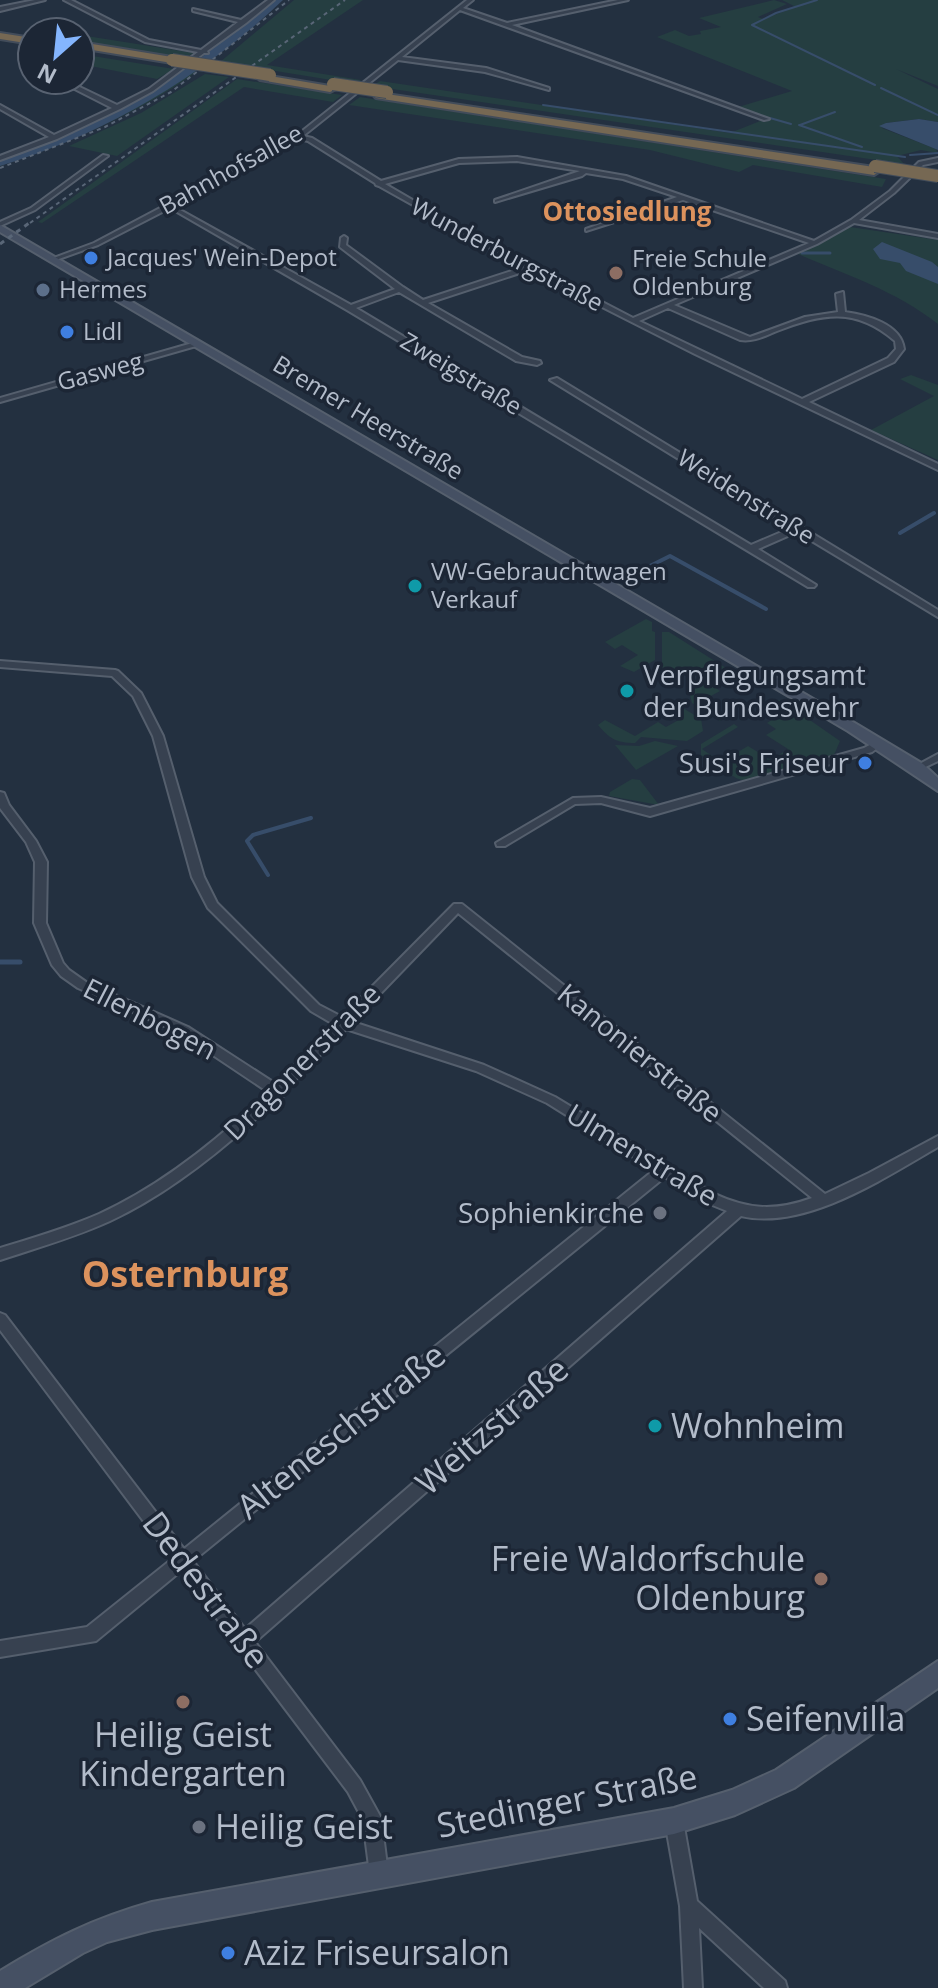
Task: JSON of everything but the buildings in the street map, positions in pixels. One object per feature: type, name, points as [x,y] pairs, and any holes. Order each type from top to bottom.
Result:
[{"type":"highway","points":[[96,50],[937,179]]},
{"type":"street","points":[[1,7],[42,0]]},
{"type":"street","points":[[67,0],[147,41],[206,52]]},
{"type":"street","points":[[0,158],[55,138],[160,85],[271,0]]},
{"type":"street","name":"Bahnhofsallee","points":[[54,259],[96,244],[298,137],[470,0]]},
{"type":"street","points":[[507,25],[625,0]]},
{"type":"street","points":[[459,8],[766,119]]},
{"type":"street","points":[[195,10],[244,22]]},
{"type":"street","points":[[397,58],[486,70],[547,89]]},
{"type":"street","points":[[93,96],[118,108]]},
{"type":"street","points":[[0,107],[55,138]]},
{"type":"street","name":"Wunderburgstraße","points":[[298,137],[310,139],[378,184],[526,269],[938,467]]},
{"type":"street","points":[[0,226],[33,209],[105,156]]},
{"type":"street","points":[[378,184],[449,163],[478,158],[517,159],[624,177],[815,243]]},
{"type":"street","points":[[634,320],[815,243],[853,221],[892,192],[921,163],[938,160]]},
{"type":"street","points":[[497,201],[580,175],[585,170]]},
{"type":"street","points":[[588,230],[684,197]]},
{"type":"street","name":"Zweigstraße","points":[[165,206],[174,208],[350,308],[811,585]]},
{"type":"street","points":[[853,221],[938,236]]},
{"type":"street","name":"Bremer Heerstraße","points":[[0,226],[879,743],[938,786]]},
{"type":"street","points":[[344,238],[342,246],[400,289],[519,359],[537,363]]},
{"type":"street","points":[[423,302],[526,269]]},
{"type":"street","points":[[350,308],[400,289]]},
{"type":"street","points":[[840,294],[842,315]]},
{"type":"street","points":[[667,305],[743,338],[751,339],[805,316],[842,315],[884,327],[899,340],[900,349],[891,360],[803,402]]},
{"type":"street","name":"Gasweg","points":[[0,400],[199,344]]},
{"type":"street","name":"Weidenstraße","points":[[554,380],[749,496],[797,529],[938,614]]},
{"type":"street","points":[[753,548],[797,529]]},
{"type":"street","name":"Ulmenstraße","points":[[0,664],[115,673],[137,695],[158,736],[198,877],[212,905],[315,1008],[344,1024],[480,1068],[551,1100],[710,1198],[738,1210],[781,1212],[822,1199],[842,1192],[938,1141]]},
{"type":"street","points":[[501,843],[573,801],[601,800],[650,812],[868,750],[879,743]]},
{"type":"street","points":[[917,768],[938,757]]},
{"type":"street","name":"Ellenbogen","points":[[0,795],[4,806],[31,841],[41,862],[40,923],[58,965],[65,973],[82,985],[184,1030],[279,1093]]},
{"type":"street","name":"Dragonerstraße","points":[[0,1254],[62,1235],[133,1203],[189,1168],[279,1093],[458,907]]},
{"type":"street","name":"Kanonierstraße","points":[[458,907],[822,1199]]},
{"type":"street","name":"Alteneschstraße","points":[[0,1649],[90,1635],[664,1170]]},
{"type":"street","name":"Weitzstraße","points":[[244,1640],[738,1210]]},
{"type":"street","name":"Dedestraße","points":[[0,1319],[368,1809],[374,1829],[379,1874]]},
{"type":"street","name":"Stedinger Straße","points":[[0,1987],[73,1943],[117,1925],[263,1894],[674,1821],[735,1802],[785,1779],[938,1673]]},
{"type":"street","points":[[674,1821],[689,1906],[693,1988]]},
{"type":"street","points":[[689,1906],[778,1988]]},
{"type":"green space","points":[[294,0],[363,0],[267,65],[361,80],[356,84],[220,62]]},
{"type":"green space","points":[[774,0],[787,4],[758,17],[763,19],[796,7],[782,0],[938,0],[938,86],[896,69],[938,89],[938,122],[919,119],[886,123],[882,128],[936,149],[938,153],[921,150],[897,156],[904,164],[372,86],[380,81],[730,133],[765,119],[735,108],[792,91],[657,37],[675,30],[689,36],[701,34],[700,31],[721,27],[699,18]]},
{"type":"green space","points":[[96,38],[194,53],[185,58],[96,44]]},
{"type":"green space","points":[[96,57],[174,69],[157,79],[96,67]]},
{"type":"green space","points":[[185,71],[196,72],[126,114],[77,137],[0,166],[0,161],[96,121]]},
{"type":"green space","points":[[205,74],[229,77],[117,156],[69,146],[141,113]]},
{"type":"green space","points":[[237,79],[342,95],[333,102],[244,87],[42,223],[38,222]]},
{"type":"green space","points":[[360,97],[886,179],[882,187],[753,165],[739,172],[650,150],[349,105]]},
{"type":"green space","points":[[850,227],[938,240],[938,324],[888,293],[798,254]]},
{"type":"green space","points":[[911,375],[938,385],[938,460],[871,430],[934,396],[900,379]]},
{"type":"green space","points":[[646,619],[652,622],[652,631],[655,632],[655,660],[634,672],[620,666],[638,655],[622,645],[615,649],[605,642]]},
{"type":"green space","points":[[662,632],[669,632],[740,677],[662,673]]},
{"type":"green space","points":[[708,680],[721,680],[721,685],[716,688],[720,691],[700,702],[724,718],[720,721],[692,703],[689,691]]},
{"type":"green space","points":[[781,700],[840,741],[834,755],[745,781],[701,755],[701,744],[734,724],[738,727],[702,749],[721,762],[748,746],[771,760],[788,749],[766,735],[776,729],[767,723],[776,717],[762,703]]},
{"type":"green space","points":[[678,705],[701,719],[703,731],[687,741],[641,737],[635,743],[623,742],[598,725],[605,720],[635,736],[658,722],[666,727],[684,717],[674,707]]},
{"type":"green space","points":[[655,741],[678,746],[636,770],[615,745],[639,746]]},
{"type":"green space","points":[[632,779],[640,780],[659,805],[609,796],[610,792]]},
{"type":"water","points":[[919,119],[938,122],[938,150],[879,126],[886,123]]},
{"type":"water","points":[[882,242],[932,262],[938,267],[938,284],[906,271],[900,263],[880,259],[873,249]]},
{"type":"waterway","points":[[0,163],[86,129],[147,98],[196,66],[279,0]]},
{"type":"waterway","points":[[817,0],[776,13],[752,25],[875,85]]},
{"type":"waterway","points":[[881,88],[938,115]]},
{"type":"waterway","points":[[543,105],[905,157]]},
{"type":"waterway","points":[[800,125],[835,112]]},
{"type":"waterway","points":[[770,118],[791,124]]},
{"type":"waterway","points":[[799,125],[862,147]]},
{"type":"waterway","points":[[910,155],[938,153]]},
{"type":"waterway","points":[[802,253],[830,253]]},
{"type":"waterway","points":[[900,533],[934,513]]},
{"type":"waterway","points":[[630,576],[670,556],[766,609]]},
{"type":"waterway","points":[[268,875],[247,841],[253,835],[311,818]]},
{"type":"waterway","points":[[0,962],[20,962]]},
{"type":"railway","points":[[0,168],[105,127],[171,92],[289,0]]},
{"type":"railway","points":[[30,223],[345,0]]},
{"type":"railway","points":[[0,244],[32,221]]},
{"type":"place","name":"Jacques' Wein-Depot","points":[[91,258]]},
{"type":"place","name":"Freie Schule Oldenburg","points":[[616,273]]},
{"type":"place","name":"Hermes","points":[[43,290]]},
{"type":"place","name":"Lidl","points":[[67,332]]},
{"type":"place","name":"VW-Gebrauchtwagen Verkauf","points":[[415,586]]},
{"type":"place","name":"Verpflegungsamt der Bundeswehr","points":[[627,691]]},
{"type":"place","name":"Susi's Friseur","points":[[865,763]]},
{"type":"place","name":"Sophienkirche","points":[[660,1213]]},
{"type":"place","name":"Wohnheim","points":[[655,1426]]},
{"type":"place","name":"Freie Waldorfschule Oldenburg","points":[[821,1579]]},
{"type":"place","name":"Heilig Geist Kindergarten","points":[[183,1702]]},
{"type":"place","name":"Seifenvilla","points":[[730,1719]]},
{"type":"place","name":"Heilig Geist","points":[[199,1827]]},
{"type":"place","name":"Aziz Friseursalon","points":[[228,1953]]},
{"type":"district","name":"Ottosiedlung","points":[[627,212]]},
{"type":"district","name":"Osternburg","points":[[185,1274]]}]
